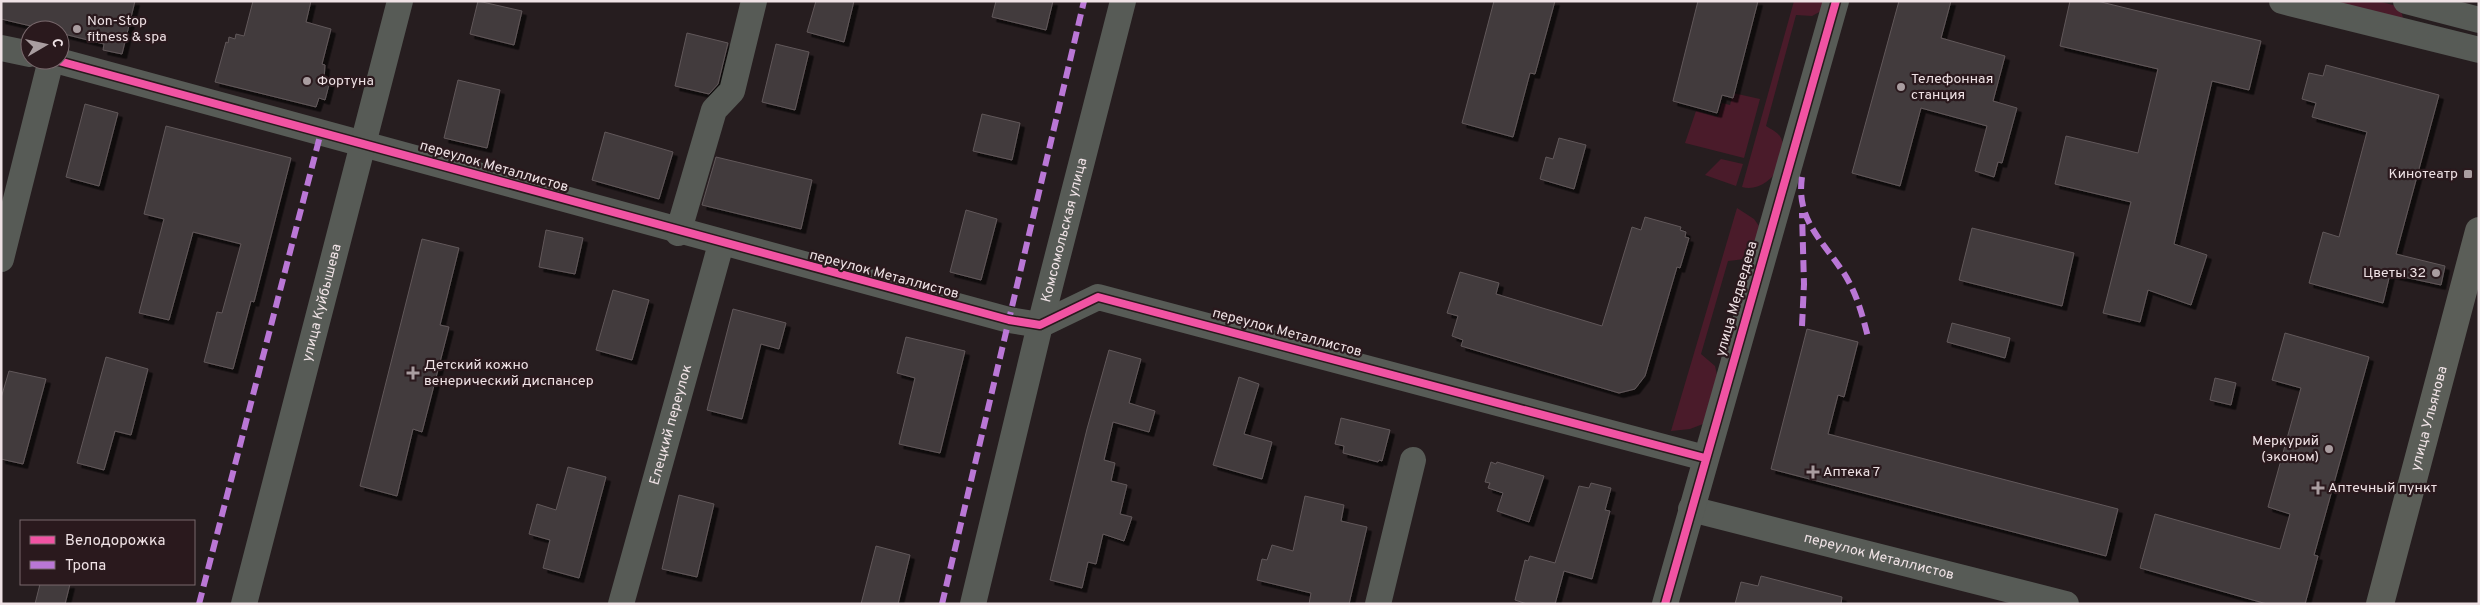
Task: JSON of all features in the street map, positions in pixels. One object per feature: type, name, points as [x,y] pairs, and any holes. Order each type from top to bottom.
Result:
[{"type":"main road","name":"улица Ульянова","points":[[2380,604],[2479,231]]},
{"type":"street","name":"улица Куйбышева","points":[[244,604],[400,1]]},
{"type":"street","points":[[678,233],[714,110],[732,91],[754,1]]},
{"type":"street","name":"Комсомольская улица","points":[[973,604],[1040,325],[1122,1]]},
{"type":"street","name":"улица Медведева","points":[[1665,604],[1690,509],[1836,1]]},
{"type":"street","points":[[2282,1],[2479,50]]},
{"type":"street","points":[[2406,1],[2479,20]]},
{"type":"street","points":[[1,48],[20,52]]},
{"type":"street","name":"переулок Металлистов","points":[[70,65],[364,144],[678,233],[1009,320],[1040,325],[1098,296],[1706,458]]},
{"type":"street","points":[[1,259],[50,70]]},
{"type":"street","name":"Елецкий переулок","points":[[621,604],[721,244]]},
{"type":"street","points":[[1378,604],[1413,460]]},
{"type":"street","name":"переулок Металлистов","points":[[1690,509],[2066,604]]},
{"type":"shaded area","points":[[1794,1],[1826,1],[1823,10],[1812,16],[1796,15],[1766,126],[1781,138],[1784,147],[1780,165],[1775,174],[1760,186],[1742,187]]},
{"type":"shaded area","points":[[2314,1],[2378,1],[2400,7],[2403,18]]},
{"type":"shaded area","points":[[1733,93],[1760,99],[1744,158],[1685,143],[1696,111],[1718,117],[1722,103],[1730,105]]},
{"type":"shaded area","points":[[1721,159],[1743,164],[1736,186],[1705,175]]},
{"type":"shaded area","points":[[1737,208],[1754,219],[1759,226],[1755,248],[1749,256],[1728,261],[1701,354],[1715,366],[1717,375],[1703,424],[1690,429],[1671,431]]},
{"type":"building","points":[[1,1],[135,1],[122,54],[103,50],[104,44],[70,36],[70,20],[20,20],[20,23],[1,19]]},
{"type":"building","points":[[253,1],[311,1],[306,22],[331,29],[322,64],[325,65],[324,79],[330,81],[325,100],[319,98],[316,107],[215,82],[226,42],[228,43],[229,37],[235,39],[236,34],[244,36]]},
{"type":"building","points":[[478,1],[522,11],[514,45],[470,34]]},
{"type":"building","points":[[816,1],[854,1],[844,42],[807,32]]},
{"type":"building","points":[[996,1],[1053,1],[1046,30],[992,17]]},
{"type":"building","points":[[1494,1],[1555,1],[1535,74],[1530,73],[1513,137],[1462,123]]},
{"type":"building","points":[[1698,1],[1758,1],[1733,98],[1722,95],[1717,113],[1673,101]]},
{"type":"building","points":[[1899,1],[1951,1],[1941,38],[2005,56],[1993,101],[2017,108],[2002,163],[1998,162],[1994,177],[1975,171],[1987,126],[1921,108],[1900,186],[1852,173]]},
{"type":"building","points":[[2070,1],[2097,1],[2261,41],[2249,90],[2212,81],[2174,244],[2207,255],[2191,305],[2148,290],[2140,322],[2103,313],[2131,202],[2055,184],[2066,136],[2138,153],[2158,69],[2060,46]]},
{"type":"building","points":[[687,33],[728,43],[718,84],[709,94],[675,86]]},
{"type":"building","points":[[776,44],[809,52],[795,110],[762,102]]},
{"type":"building","points":[[2326,65],[2439,95],[2396,254],[2445,266],[2441,285],[2390,274],[2383,303],[2309,283],[2323,232],[2339,237],[2367,132],[2312,117],[2316,103],[2302,99],[2309,73],[2323,76]]},
{"type":"building","points":[[458,80],[500,90],[487,148],[444,138]]},
{"type":"building","points":[[85,104],[118,113],[99,186],[66,177]]},
{"type":"building","points":[[982,114],[1020,123],[1012,160],[973,151]]},
{"type":"building","points":[[166,126],[291,158],[254,302],[251,301],[233,369],[204,362],[217,312],[222,313],[241,244],[193,232],[169,320],[139,313],[164,219],[144,214]]},
{"type":"building","points":[[605,132],[673,152],[659,199],[592,180]]},
{"type":"building","points":[[1559,138],[1586,145],[1574,189],[1540,179],[1546,157],[1553,159]]},
{"type":"building","points":[[716,157],[812,180],[801,229],[702,205]]},
{"type":"building","points":[[966,210],[997,219],[981,280],[950,272]]},
{"type":"building","points":[[1645,217],[1681,227],[1680,230],[1686,232],[1685,237],[1689,238],[1680,268],[1677,267],[1645,376],[1635,389],[1619,393],[1461,346],[1463,340],[1452,336],[1458,316],[1447,313],[1460,272],[1499,283],[1496,294],[1602,326],[1632,227],[1641,230]]},
{"type":"building","points":[[1972,228],[2074,253],[2062,306],[1959,280]]},
{"type":"building","points":[[546,230],[583,238],[575,274],[539,267]]},
{"type":"building","points":[[422,239],[459,248],[440,325],[449,327],[422,432],[413,429],[397,496],[360,486]]},
{"type":"building","points":[[613,290],[649,300],[632,360],[596,350]]},
{"type":"building","points":[[733,309],[786,323],[779,349],[761,344],[742,419],[707,410]]},
{"type":"building","points":[[1952,323],[2010,338],[2005,358],[1947,342]]},
{"type":"building","points":[[1807,329],[1858,342],[1844,397],[1838,395],[1828,434],[2118,509],[2106,556],[1771,469]]},
{"type":"building","points":[[2285,333],[2369,357],[2314,555],[2318,556],[2305,604],[2267,604],[2140,568],[2155,514],[2280,549],[2290,514],[2268,507],[2301,388],[2272,380]]},
{"type":"building","points":[[906,337],[965,351],[940,453],[899,444],[915,378],[897,373]]},
{"type":"building","points":[[1109,350],[1141,359],[1129,403],[1155,411],[1149,432],[1113,422],[1104,460],[1115,463],[1111,481],[1127,485],[1120,514],[1132,517],[1124,541],[1103,534],[1096,564],[1088,562],[1082,588],[1050,580],[1087,429]]},
{"type":"building","points":[[106,357],[148,369],[131,435],[115,431],[104,470],[77,463]]},
{"type":"building","points":[[9,371],[46,379],[23,464],[1,459],[1,398]]},
{"type":"building","points":[[1239,377],[1259,384],[1244,434],[1272,442],[1262,479],[1213,465]]},
{"type":"building","points":[[2215,378],[2236,383],[2231,405],[2210,400]]},
{"type":"building","points":[[1341,418],[1390,430],[1382,461],[1379,460],[1378,462],[1343,453],[1344,446],[1335,444]]},
{"type":"building","points":[[1491,462],[1496,464],[1497,462],[1544,476],[1529,522],[1497,511],[1503,493],[1488,488],[1490,483],[1485,482]]},
{"type":"building","points":[[568,467],[606,477],[579,578],[543,568],[550,540],[529,534],[537,504],[556,510]]},
{"type":"building","points":[[1591,483],[1611,488],[1605,510],[1610,511],[1592,579],[1564,571],[1555,604],[1527,604],[1515,600],[1525,560],[1528,561],[1530,556],[1555,563],[1579,486],[1589,488]]},
{"type":"building","points":[[679,495],[714,504],[697,577],[662,569]]},
{"type":"building","points":[[1305,496],[1344,505],[1341,521],[1367,527],[1349,604],[1309,604],[1311,593],[1257,580],[1262,559],[1267,560],[1272,545],[1293,551]]},
{"type":"building","points":[[876,546],[910,555],[898,604],[861,604]]},
{"type":"building","points":[[1761,576],[1842,597],[1841,604],[1735,604],[1741,582],[1758,586]]},
{"type":"building","points":[[40,585],[70,585],[65,604],[35,604]]},
{"type":"marked path","points":[[942,604],[1084,1]]},
{"type":"marked path","points":[[199,604],[321,132]]},
{"type":"marked path","points":[[1802,177],[1801,191],[1806,216],[1811,227],[1851,285],[1868,337]]},
{"type":"marked path","points":[[1802,213],[1804,284],[1802,326]]},
{"type":"cycle path","points":[[1665,604],[1836,1]]},
{"type":"cycle path","points":[[70,64],[1009,320],[1040,325],[1098,297],[1705,458]]},
{"type":"place","name":"Non-Stop fitness & spa","points":[[77,29]]},
{"type":"place","name":"Фортуна","points":[[307,81]]},
{"type":"place","name":"Телефонная станция","points":[[1901,87]]},
{"type":"place","name":"Кинотеатр","points":[[2468,174]]},
{"type":"place","name":"Цветы 32","points":[[2436,273]]},
{"type":"place","name":"Детский кожно венерический диспансер","points":[[413,373]]},
{"type":"place","name":"Меркурий (эконом)","points":[[2329,449]]},
{"type":"place","name":"Аптека 7","points":[[1813,472]]},
{"type":"place","name":"Аптечный пункт","points":[[2318,488]]}]
